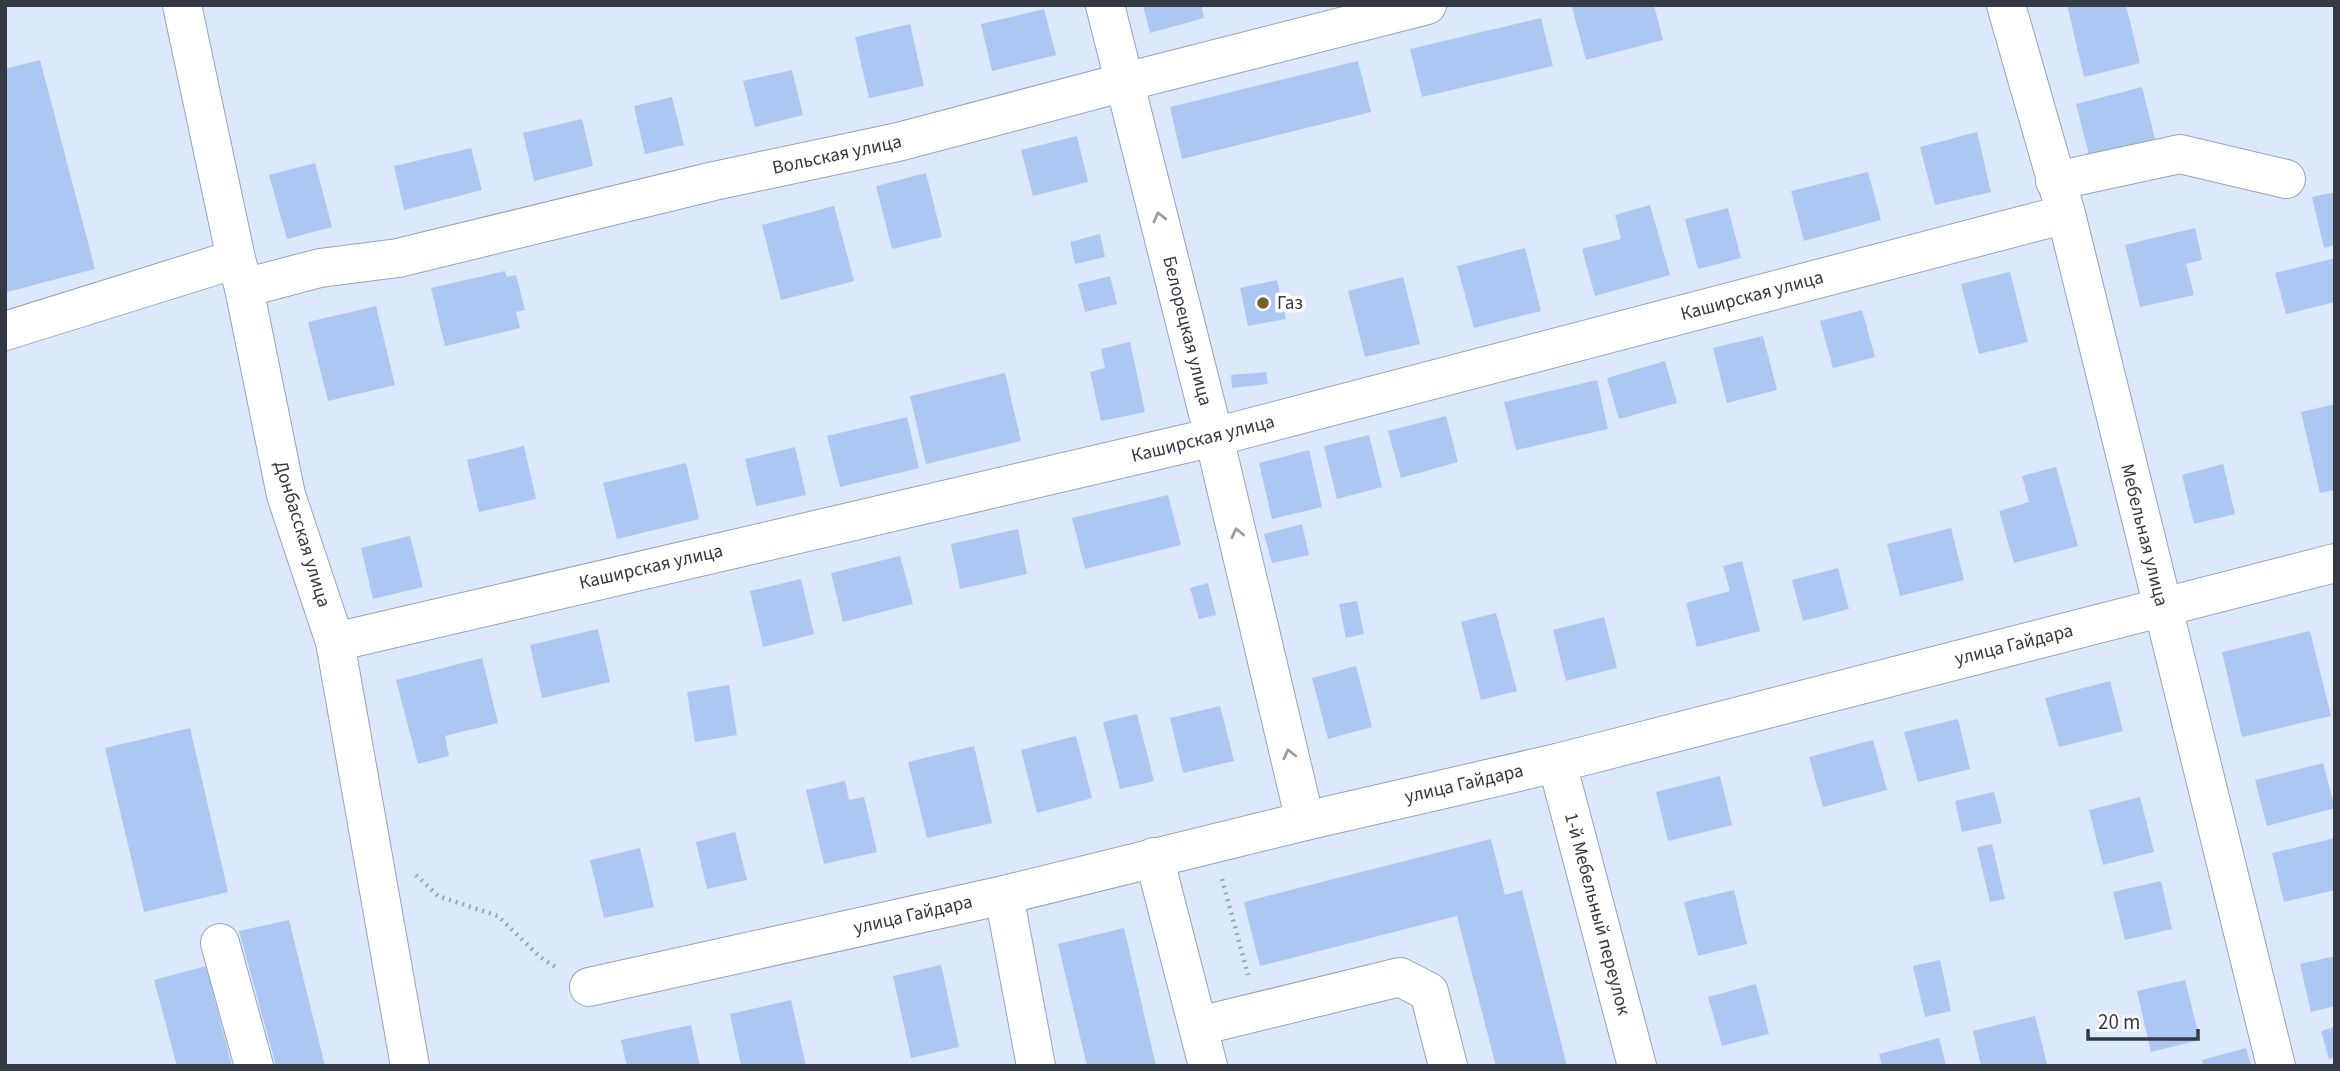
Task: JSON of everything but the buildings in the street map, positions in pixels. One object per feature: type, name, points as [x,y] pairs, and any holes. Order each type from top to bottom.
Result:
[{"type":"street","name":"Донбасская улица","points":[[182,5],[286,495],[335,642],[410,1066]]},
{"type":"street","name":"Белорецкая улица","points":[[1105,5],[1214,437],[1305,821]]},
{"type":"street","name":"Вольская улица","points":[[5,331],[240,274],[398,258],[714,181],[898,142],[1427,5]]},
{"type":"street","name":"Мебельная улица","points":[[2006,5],[2061,198],[2276,1066]]},
{"type":"street","name":"Каширская улица","points":[[335,642],[1214,437],[2061,198],[2180,153],[2286,179]]},
{"type":"street","name":"улица Гайдара","points":[[589,987],[1004,895],[1154,857],[1557,763],[2335,563]]},
{"type":"street","name":"1-й Мебельный переулок","points":[[1557,763],[1637,1066]]},
{"type":"street","points":[[1154,857],[1209,1066]]},
{"type":"street","points":[[1004,895],[1036,1066]]},
{"type":"street","points":[[220,943],[254,1066]]},
{"type":"street","points":[[1199,1026],[1401,977],[1429,992],[1448,1066]]},
{"type":"path","points":[[370,830],[438,896],[498,916],[540,957],[589,987]]},
{"type":"path","points":[[1221,875],[1258,1012]]},
{"type":"place","name":"Газ","points":[[1263,303]]}]
